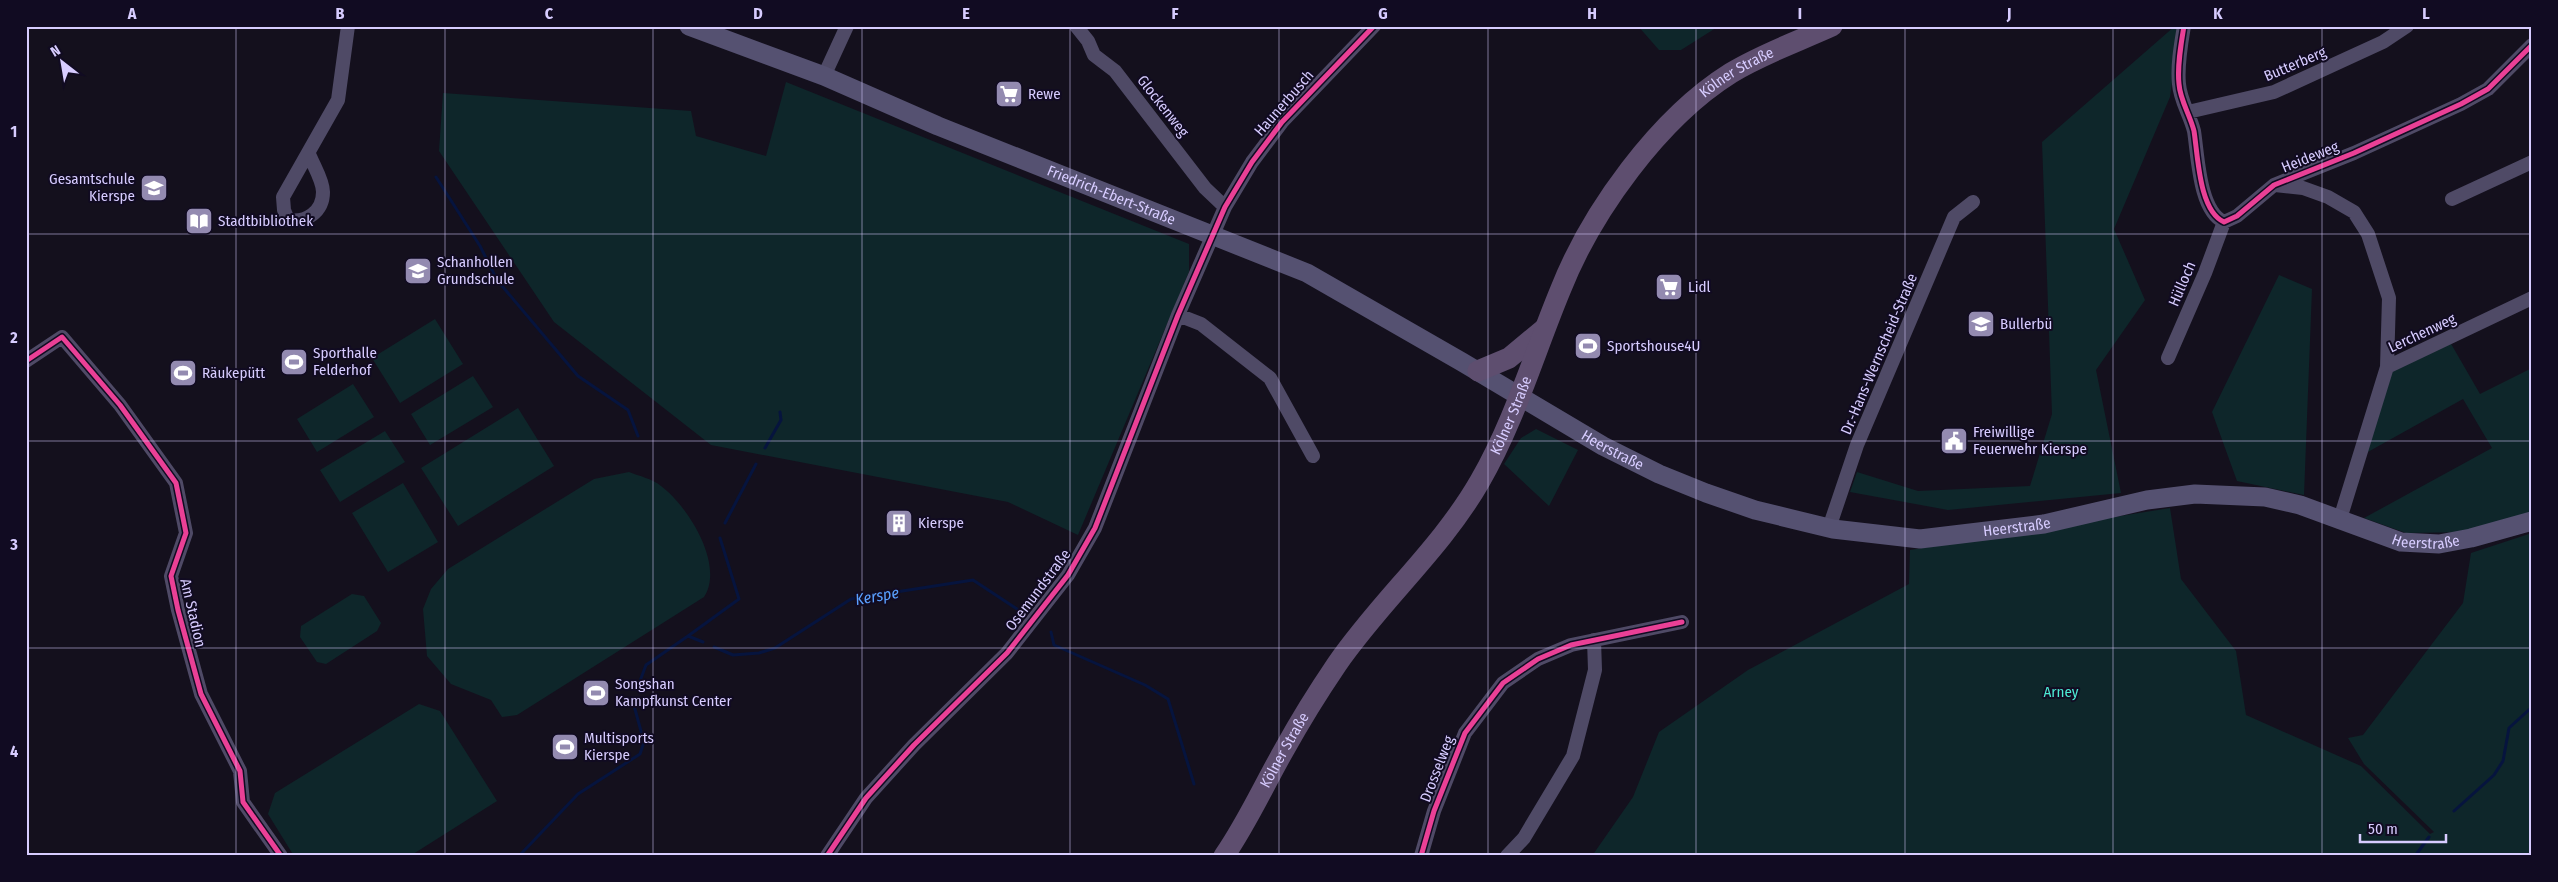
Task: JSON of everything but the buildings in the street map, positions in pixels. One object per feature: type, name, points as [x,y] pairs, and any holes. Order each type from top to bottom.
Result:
[{"type":"main road","name":"Friedrich-Ebert-Straße","points":[[689,26],[824,76],[938,126],[1307,273],[1478,371],[1518,397]]},
{"type":"main road","name":"Kölner Straße","points":[[1224,856],[1248,818],[1295,730],[1336,665],[1362,629],[1460,513],[1481,479],[1518,397],[1573,260],[1599,213],[1629,171],[1694,101],[1733,72],[1832,26]]},
{"type":"main road","points":[[1478,371],[1508,358],[1544,329]]},
{"type":"main road","name":"Heerstraße","points":[[1518,397],[1603,446],[1659,474],[1755,510],[1829,528],[1920,539],[1963,536],[2044,524],[2147,500],[2195,494],[2265,497],[2340,519],[2401,542],[2439,544],[2472,538],[2532,520]]},
{"type":"street","points":[[309,154],[338,100],[348,26]]},
{"type":"street","points":[[824,76],[847,26]]},
{"type":"street","name":"Glockenweg","points":[[1076,26],[1088,41],[1094,55],[1115,71],[1205,188],[1225,206]]},
{"type":"street","name":"Haunerbusch","points":[[1213,234],[1225,206],[1252,162],[1282,122],[1374,26]]},
{"type":"street","points":[[2184,26],[2178,83],[2188,112],[2202,184],[2212,212],[2217,219],[2224,222]]},
{"type":"street","name":"Butterberg","points":[[2188,112],[2274,92],[2383,42],[2407,26]]},
{"type":"street","name":"Heideweg","points":[[2224,222],[2237,216],[2274,185],[2354,153],[2461,104],[2488,89],[2532,45]]},
{"type":"street","points":[[2452,199],[2532,162]]},
{"type":"street","points":[[2274,185],[2303,188],[2328,197],[2354,212],[2368,234],[2388,298],[2388,367]]},
{"type":"street","name":"Dr.-Hans-Wernscheid-Straße","points":[[1829,528],[1857,446],[1954,218],[1973,202]]},
{"type":"street","name":"Hülloch","points":[[2168,358],[2205,273],[2224,222]]},
{"type":"street","name":"Osemundstraße","points":[[827,856],[866,798],[914,745],[1007,653],[1068,575],[1095,528],[1178,314],[1213,234]]},
{"type":"street","name":"Lerchenweg","points":[[2340,519],[2388,367],[2532,298]]},
{"type":"street","points":[[1178,314],[1201,324],[1270,378],[1313,456]]},
{"type":"street","name":"Am Stadion","points":[[26,361],[62,336],[120,405],[176,483],[186,533],[171,576],[178,610],[201,694],[240,771],[243,802],[281,856]]},
{"type":"street","name":"Drosselweg","points":[[1421,856],[1434,811],[1465,733],[1503,683],[1538,659],[1571,645],[1682,622]]},
{"type":"street","points":[[1507,856],[1524,838],[1573,756],[1595,670],[1594,640]]},
{"type":"green space","points":[[1638,26],[1719,26],[1681,50],[1659,50]]},
{"type":"green space","points":[[2175,26],[2180,26],[2170,97],[2114,229],[2145,300],[2096,370],[2121,493],[1948,510],[1850,492],[1857,472],[1918,491],[2030,486],[2052,414],[2042,142]]},
{"type":"green space","points":[[786,82],[1189,244],[1189,272],[1078,535],[1008,502],[711,445],[554,322],[439,151],[443,93],[691,111],[696,136],[766,156]]},
{"type":"green space","points":[[2279,275],[2312,289],[2304,495],[2237,481],[2212,412]]},
{"type":"green space","points":[[435,319],[463,364],[400,403],[372,358]]},
{"type":"green space","points":[[2450,342],[2480,394],[2532,368],[2532,513],[2470,532],[2406,533],[2364,518],[2492,448],[2463,399],[2366,453],[2391,371]]},
{"type":"green space","points":[[473,376],[493,407],[430,445],[411,414]]},
{"type":"green space","points":[[353,384],[374,417],[317,452],[297,419]]},
{"type":"green space","points":[[518,408],[554,466],[458,526],[421,468]]},
{"type":"green space","points":[[1536,429],[1578,450],[1549,506],[1504,464],[1521,438]]},
{"type":"green space","points":[[385,431],[405,462],[340,502],[320,470]]},
{"type":"green space","points":[[629,472],[661,486],[682,507],[692,521],[707,553],[710,569],[709,584],[704,597],[517,715],[502,717],[491,700],[451,684],[427,656],[423,609],[431,589],[448,569],[594,479]]},
{"type":"green space","points":[[403,483],[438,542],[388,572],[352,513]]},
{"type":"green space","name":"Arney","points":[[2170,508],[2181,579],[2236,651],[2246,715],[2361,766],[2430,834],[2434,832],[2364,764],[2348,738],[2363,735],[2463,603],[2471,553],[2532,533],[2532,856],[1592,856],[1633,797],[1659,732],[1748,670],[1909,584],[1910,550]]},
{"type":"green space","points":[[352,594],[364,596],[381,623],[377,631],[326,664],[317,662],[300,637],[301,626]]},
{"type":"green space","points":[[419,704],[440,711],[497,801],[410,856],[294,856],[268,814],[275,793]]},
{"type":"waterway","points":[[436,177],[480,246],[497,280],[578,376],[628,410],[638,436]]},
{"type":"waterway","points":[[765,448],[781,420],[780,412]]},
{"type":"waterway","points":[[725,523],[756,464]]},
{"type":"waterway","points":[[688,636],[739,599],[720,538]]},
{"type":"waterway","name":"Kerspe","points":[[714,647],[733,655],[759,653],[775,648],[851,599],[973,580],[1017,609]]},
{"type":"waterway","name":"Kerspe","points":[[1051,632],[1054,645],[1145,685],[1168,699],[1194,784]]},
{"type":"waterway","name":"Kerspe","points":[[640,681],[646,665],[688,636],[703,642]]},
{"type":"waterway","name":"Kerspe","points":[[519,856],[578,794],[640,754],[644,742],[633,702]]},
{"type":"waterway","points":[[2454,811],[2494,775],[2503,761],[2509,728],[2532,707]]},
{"type":"waterway","points":[[2415,856],[2429,837]]},
{"type":"cycle path","points":[[827,856],[866,798],[914,745],[1007,653],[1068,575],[1095,528],[1178,315],[1225,207],[1252,162],[1282,122],[1374,26]]},
{"type":"cycle path","points":[[2184,26],[2179,62],[2180,90],[2194,131],[2201,182],[2205,195],[2209,207],[2224,222],[2237,216],[2274,185],[2354,153],[2461,104],[2488,89],[2532,45]]},
{"type":"cycle path","points":[[26,361],[62,337],[120,405],[176,483],[186,533],[171,576],[178,610],[201,694],[240,771],[243,802],[281,856]]},
{"type":"cycle path","points":[[1421,856],[1434,811],[1465,733],[1503,683],[1538,659],[1571,645],[1682,622]]},
{"type":"place","name":"Rewe","points":[[1009,94]]},
{"type":"place","name":"Gesamtschule Kierspe","points":[[154,188]]},
{"type":"place","name":"Stadtbibliothek","points":[[199,221]]},
{"type":"place","name":"Schanhollen Grundschule","points":[[418,271]]},
{"type":"place","name":"Lidl","points":[[1669,287]]},
{"type":"place","name":"Bullerbü","points":[[1981,324]]},
{"type":"place","name":"Sportshouse4U","points":[[1588,346]]},
{"type":"place","name":"Sporthalle Felderhof","points":[[294,362]]},
{"type":"place","name":"Räukepütt","points":[[183,373]]},
{"type":"place","name":"Freiwillige Feuerwehr Kierspe","points":[[1954,441]]},
{"type":"place","name":"Kierspe","points":[[899,523]]},
{"type":"place","name":"Songshan Kampfkunst Center","points":[[596,693]]},
{"type":"place","name":"Multisports Kierspe","points":[[565,747]]}]
